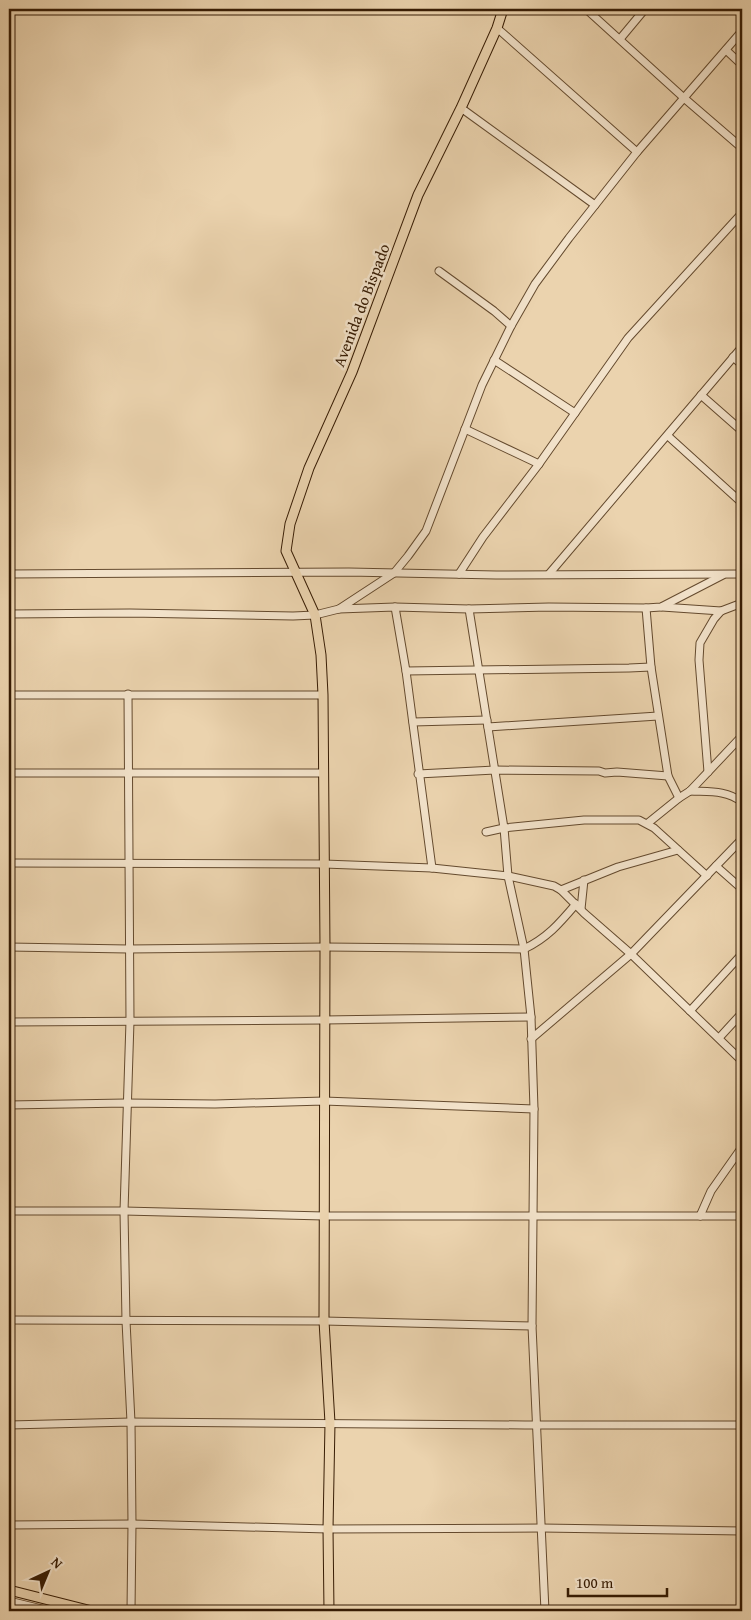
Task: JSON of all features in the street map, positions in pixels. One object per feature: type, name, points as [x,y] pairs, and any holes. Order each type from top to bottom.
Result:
[{"type":"main road","name":"Avenida do Bispado","points":[[329,1611],[330,1423],[324,1321],[325,947],[321,655],[315,615],[286,550],[290,524],[309,468],[352,372],[418,195],[461,108],[497,28],[503,9]]},
{"type":"main road","points":[[9,1590],[92,1611]]},
{"type":"street","points":[[586,9],[742,148]]},
{"type":"street","points":[[620,39],[646,9]]},
{"type":"street","points":[[497,28],[637,152]]},
{"type":"street","points":[[339,609],[394,573],[408,556],[426,530],[482,385],[511,326],[536,284],[569,238],[637,152],[742,31]]},
{"type":"street","points":[[726,50],[742,65]]},
{"type":"street","points":[[461,108],[595,205]]},
{"type":"street","points":[[459,574],[500,514],[539,464],[628,338],[742,213]]},
{"type":"street","points":[[439,271],[494,311],[511,326]]},
{"type":"street","points":[[549,574],[742,348]]},
{"type":"street","points":[[733,357],[742,365]]},
{"type":"street","points":[[494,360],[575,413]]},
{"type":"street","points":[[701,395],[742,431]]},
{"type":"street","points":[[465,429],[539,464]]},
{"type":"street","points":[[668,436],[742,503]]},
{"type":"street","points":[[9,574],[742,574]]},
{"type":"street","points":[[661,607],[726,574]]},
{"type":"street","points":[[708,772],[700,643],[721,611],[742,602]]},
{"type":"street","points":[[9,614],[130,613],[293,616],[315,615],[339,609],[395,607],[469,609],[661,607],[721,611]]},
{"type":"street","points":[[395,607],[406,671],[418,774],[432,868]]},
{"type":"street","points":[[646,608],[651,666],[668,776],[678,798]]},
{"type":"street","points":[[469,609],[504,828],[508,876],[524,949],[531,1016],[534,1109],[532,1326],[546,1611]]},
{"type":"street","points":[[406,671],[630,668],[651,666]]},
{"type":"street","points":[[128,694],[130,863],[128,949],[130,1021],[124,1211],[126,1321],[131,1422],[131,1611]]},
{"type":"street","points":[[9,695],[322,695]]},
{"type":"street","points":[[413,722],[488,724],[658,716]]},
{"type":"street","points":[[648,823],[678,798],[690,791],[742,736]]},
{"type":"street","points":[[418,774],[495,770],[617,772],[668,776]]},
{"type":"street","points":[[9,773],[323,773]]},
{"type":"street","points":[[690,791],[720,793],[733,796],[742,802]]},
{"type":"street","points":[[486,832],[504,828],[584,820],[640,820],[648,823],[706,876]]},
{"type":"street","points":[[531,1039],[631,954],[742,839]]},
{"type":"street","points":[[561,890],[629,863],[678,850]]},
{"type":"street","points":[[9,863],[324,864],[432,868],[508,876],[554,886],[561,890],[631,954],[742,1061]]},
{"type":"street","points":[[716,866],[742,889]]},
{"type":"street","points":[[9,947],[128,949],[325,947],[524,949],[540,941],[578,907],[584,880]]},
{"type":"street","points":[[690,1011],[742,954]]},
{"type":"street","points":[[719,1038],[742,1013]]},
{"type":"street","points":[[9,1022],[324,1020],[531,1016]]},
{"type":"street","points":[[9,1105],[215,1104],[324,1101],[534,1109]]},
{"type":"street","points":[[700,1216],[712,1191],[742,1147]]},
{"type":"street","points":[[9,1211],[124,1211],[324,1216],[742,1216]]},
{"type":"street","points":[[9,1320],[324,1321],[532,1326]]},
{"type":"street","points":[[9,1425],[131,1422],[742,1425]]},
{"type":"street","points":[[9,1526],[132,1524],[328,1529],[542,1528],[742,1531]]},
{"type":"street","points":[[9,1601],[50,1611]]}]
